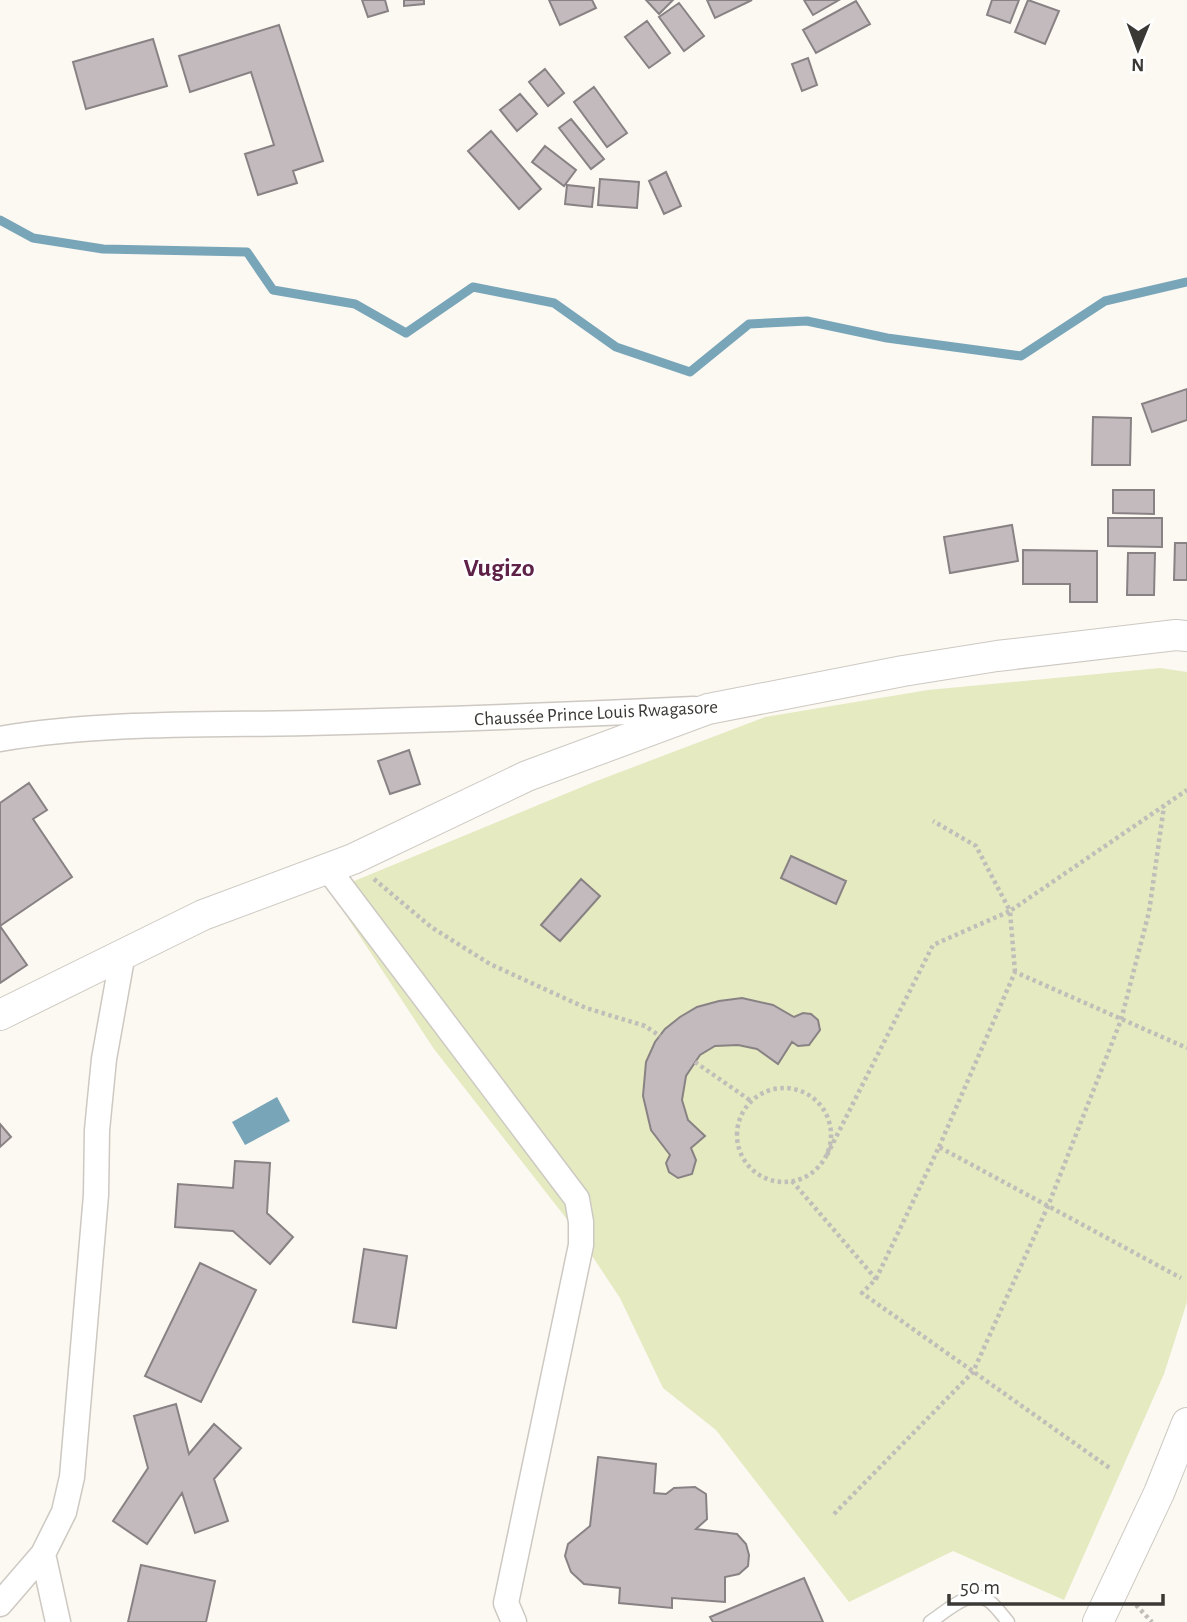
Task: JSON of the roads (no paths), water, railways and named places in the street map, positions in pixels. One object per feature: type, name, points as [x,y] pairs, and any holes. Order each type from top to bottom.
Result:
[{"type":"street","name":"Chaussée Prince Louis Rwagasore","points":[[0,739],[109,728],[489,719],[708,709],[903,671],[997,656],[1176,635],[1187,636]]},
{"type":"street","points":[[0,1015],[202,915],[341,864],[527,776],[708,709]]},
{"type":"street","points":[[341,864],[577,1199],[581,1245],[506,1603],[514,1622]]},
{"type":"street","points":[[0,1604],[43,1554],[64,1512],[72,1477],[96,1195],[103,1059],[123,953]]},
{"type":"street","points":[[1098,1622],[1159,1493],[1187,1423]]},
{"type":"street","points":[[43,1554],[58,1622]]},
{"type":"lane","points":[[930,1622],[965,1599],[976,1595],[988,1600],[1008,1622]]},
{"type":"water","points":[[277,1097],[290,1121],[245,1145],[232,1122]]},
{"type":"waterway","points":[[0,220],[33,238],[103,249],[247,252],[273,290],[355,304],[406,333],[473,287],[554,303],[616,347],[690,372],[749,324],[807,321],[887,338],[1021,356],[1105,301],[1187,282]]},
{"type":"district","name":"Vugizo","points":[[499,567]]}]
